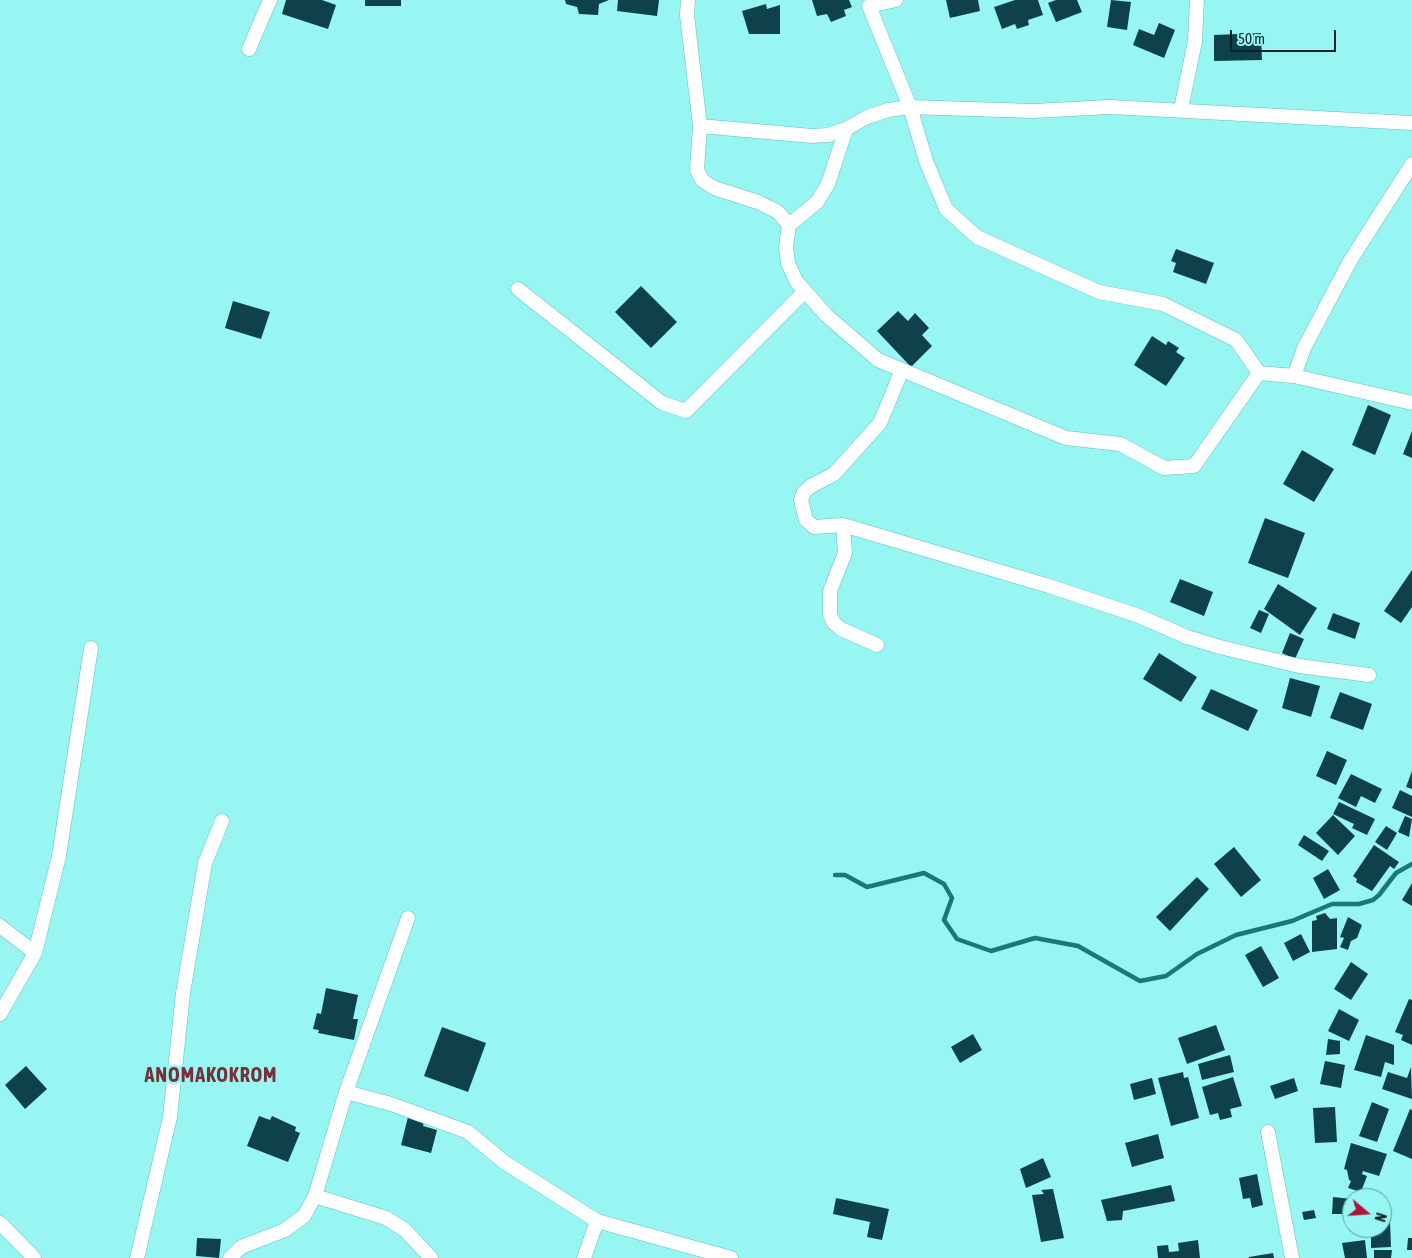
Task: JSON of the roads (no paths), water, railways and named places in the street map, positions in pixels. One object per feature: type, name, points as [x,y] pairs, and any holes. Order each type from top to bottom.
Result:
[{"type":"street","points":[[249,49],[270,0]]},
{"type":"street","points":[[688,0],[687,15],[700,126],[697,170],[702,180],[714,188],[770,206],[789,225]]},
{"type":"street","points":[[896,0],[868,3],[910,107],[926,161],[946,209],[976,236],[1099,292],[1162,304],[1236,340],[1259,373]]},
{"type":"street","points":[[1181,109],[1195,40],[1197,0]]},
{"type":"street","points":[[700,126],[812,136],[828,135],[846,130],[867,117],[888,110],[910,107],[1033,111],[1110,107],[1181,109],[1298,118],[1412,123]]},
{"type":"street","points":[[846,130],[828,184],[817,202],[789,225],[786,247],[788,263],[796,281],[826,316],[878,360],[1066,438],[1120,444],[1164,468],[1194,466],[1259,373]]},
{"type":"street","points":[[1294,376],[1304,348],[1350,261],[1412,164]]},
{"type":"street","points":[[518,289],[662,402],[686,410],[805,290]]},
{"type":"street","points":[[902,370],[880,423],[834,474],[811,486],[804,492],[802,510],[806,520],[814,527],[843,525],[1050,586],[1139,616],[1186,637],[1220,647],[1299,666],[1369,675]]},
{"type":"street","points":[[1259,373],[1294,376],[1412,403]]},
{"type":"street","points":[[843,525],[845,554],[830,591],[830,615],[840,629],[876,645]]},
{"type":"street","points":[[0,1014],[35,953],[59,856],[91,648]]},
{"type":"street","points":[[137,1258],[170,1117],[183,994],[204,863],[222,821]]},
{"type":"street","points":[[230,1258],[241,1247],[285,1230],[304,1216],[315,1196],[346,1092],[408,918]]},
{"type":"street","points":[[0,926],[35,953]]},
{"type":"street","points":[[346,1092],[391,1104],[468,1132],[504,1162],[597,1221],[731,1258]]},
{"type":"street","points":[[1268,1132],[1292,1258]]},
{"type":"street","points":[[315,1196],[386,1218],[405,1230],[431,1258]]},
{"type":"street","points":[[584,1258],[597,1221]]},
{"type":"street","points":[[0,1223],[34,1258]]},
{"type":"waterway","points":[[835,875],[845,875],[867,887],[924,873],[944,884],[952,898],[944,920],[957,939],[991,951],[1035,938],[1078,946],[1140,981],[1166,976],[1197,954],[1236,935],[1292,921],[1332,904],[1359,904],[1373,900],[1396,873],[1412,864]]},
{"type":"district","name":"ANOMAKOKROM","points":[[211,1076]]}]
